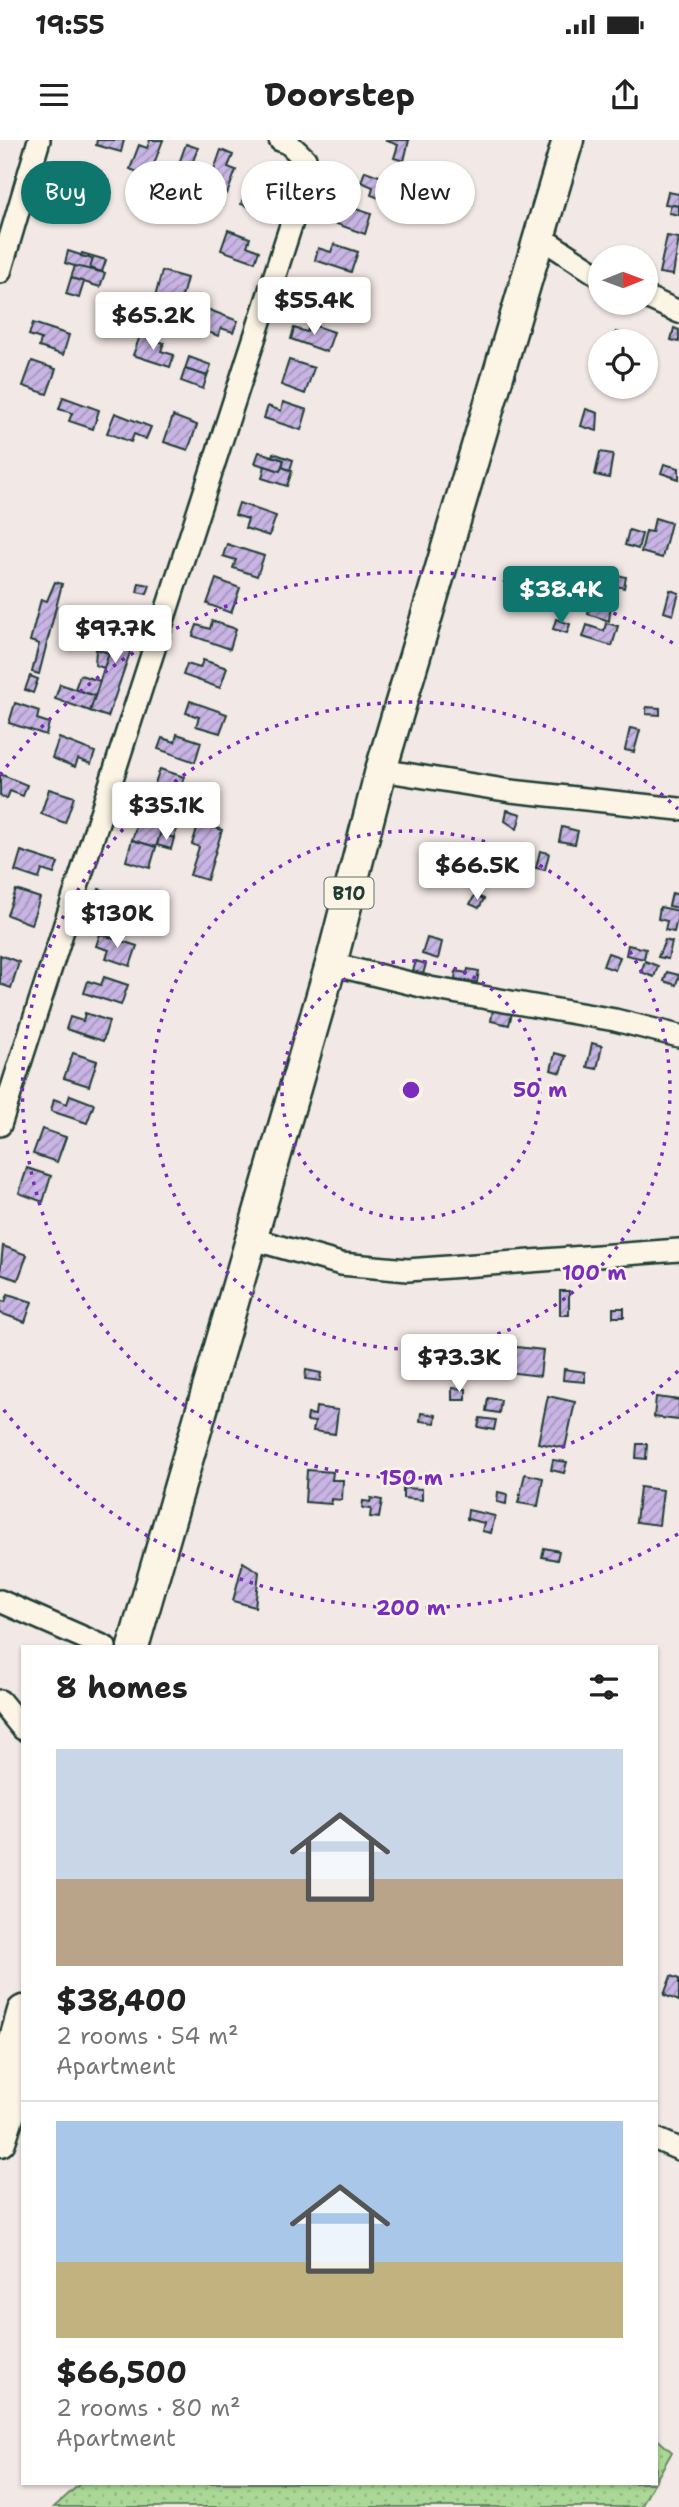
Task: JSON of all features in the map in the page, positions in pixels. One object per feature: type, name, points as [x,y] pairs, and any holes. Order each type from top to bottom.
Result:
[{"type":"highway","name":"B10","points":[[134,1645],[249,1238],[331,964],[382,770],[568,140]]},
{"type":"highway","points":[[0,2091],[21,2018]]},
{"type":"highway","points":[[0,2141],[21,2078]]},
{"type":"street","points":[[0,272],[39,140]]},
{"type":"street","points":[[0,1125],[303,188],[305,159],[288,143],[279,140]]},
{"type":"street","points":[[540,237],[588,268]]},
{"type":"street","points":[[658,302],[679,312]]},
{"type":"street","points":[[382,770],[511,792],[679,809]]},
{"type":"street","points":[[331,964],[430,988],[615,1020],[679,1036]]},
{"type":"street","points":[[249,1238],[341,1264],[408,1270],[679,1250]]},
{"type":"street","points":[[0,1601],[100,1645]]},
{"type":"street","points":[[0,1701],[21,1726]]},
{"type":"street","points":[[658,2140],[679,2149]]},
{"type":"green space","points":[[658,2440],[672,2452],[658,2476]]},
{"type":"green space","points":[[79,2485],[653,2485],[641,2507],[54,2507]]},
{"type":"building","points":[[97,140],[124,140],[121,152],[96,145]]},
{"type":"building","points":[[150,140],[163,140],[155,161],[133,161],[139,145],[147,148]]},
{"type":"building","points":[[385,140],[409,140],[404,161],[394,158],[398,145]]},
{"type":"building","points":[[186,144],[198,148],[193,161],[180,161]]},
{"type":"building","points":[[221,150],[233,155],[228,167],[236,170],[227,194],[227,161],[217,161]]},
{"type":"building","points":[[365,171],[375,175],[375,197],[371,195],[373,187],[361,182]]},
{"type":"building","points":[[668,192],[679,194],[679,206],[665,204]]},
{"type":"building","points":[[671,205],[679,206],[679,215],[669,213]]},
{"type":"building","points":[[361,211],[371,214],[365,234],[337,224],[361,224]]},
{"type":"building","points":[[228,230],[250,238],[247,246],[259,251],[255,262],[221,250]]},
{"type":"building","points":[[667,236],[679,238],[673,275],[659,273]]},
{"type":"building","points":[[334,244],[358,252],[351,272],[315,260],[318,248],[331,252]]},
{"type":"building","points":[[68,251],[93,259],[90,271],[65,263]]},
{"type":"building","points":[[82,253],[106,260],[102,272],[90,268],[93,259],[81,256]]},
{"type":"building","points":[[75,266],[105,273],[100,287],[71,278]]},
{"type":"building","points":[[162,271],[187,278],[180,304],[155,297]]},
{"type":"building","points":[[71,278],[84,282],[79,298],[66,294]]},
{"type":"building","points":[[323,283],[346,291],[340,311],[303,299],[307,287],[320,291]]},
{"type":"building","points":[[202,307],[238,321],[233,332],[221,328],[218,336],[194,326]]},
{"type":"building","points":[[33,323],[69,335],[63,355],[39,347],[41,339],[29,335]]},
{"type":"building","points":[[310,324],[334,332],[327,352],[291,339],[294,328],[307,332]]},
{"type":"building","points":[[674,328],[679,330],[679,342],[671,340]]},
{"type":"building","points":[[140,336],[164,343],[161,351],[174,355],[170,367],[133,355]]},
{"type":"building","points":[[189,357],[211,365],[207,376],[185,369]]},
{"type":"building","points":[[289,360],[314,368],[305,394],[281,385]]},
{"type":"building","points":[[32,361],[56,369],[47,394],[23,386]]},
{"type":"building","points":[[185,369],[207,376],[203,389],[181,381]]},
{"type":"building","points":[[63,397],[99,410],[93,429],[69,421],[72,413],[59,409]]},
{"type":"building","points":[[283,402],[307,410],[301,430],[264,418],[268,406],[281,411]]},
{"type":"building","points":[[586,409],[598,413],[597,431],[581,426]]},
{"type":"building","points":[[115,413],[151,427],[146,439],[134,434],[131,442],[107,433]]},
{"type":"building","points":[[173,416],[197,425],[188,450],[164,442]]},
{"type":"building","points":[[259,452],[284,460],[280,471],[255,463]]},
{"type":"building","points":[[600,452],[613,454],[609,478],[595,475]]},
{"type":"building","points":[[273,453],[293,460],[290,470],[282,467],[284,460],[272,456]]},
{"type":"building","points":[[664,464],[679,468],[679,479],[661,473]]},
{"type":"building","points":[[265,466],[280,471],[282,467],[292,471],[287,486],[262,478]]},
{"type":"building","points":[[239,503],[276,516],[269,536],[245,528],[248,519],[235,515]]},
{"type":"building","points":[[655,518],[671,523],[662,558],[641,552],[646,531],[652,532]]},
{"type":"building","points":[[629,530],[642,534],[638,549],[625,545]]},
{"type":"building","points":[[227,544],[264,556],[257,576],[233,568],[236,560],[223,556]]},
{"type":"building","points":[[606,572],[626,577],[624,588],[603,582]]},
{"type":"building","points":[[216,579],[240,588],[231,613],[207,604]]},
{"type":"building","points":[[55,582],[62,584],[39,674],[32,672],[39,644],[30,641],[41,599],[47,601]]},
{"type":"building","points":[[139,583],[150,585],[147,594],[137,592]]},
{"type":"building","points":[[603,589],[613,590],[609,621],[588,614],[591,596],[602,597]]},
{"type":"building","points":[[670,590],[679,593],[673,615],[664,612]]},
{"type":"building","points":[[125,615],[141,620],[108,717],[90,711],[120,619],[123,620]]},
{"type":"building","points":[[556,619],[570,624],[567,633],[553,629]]},
{"type":"building","points":[[212,621],[236,629],[230,649],[193,636],[197,625],[210,629]]},
{"type":"building","points":[[606,623],[618,626],[612,646],[583,637],[587,625],[604,631]]},
{"type":"building","points":[[96,649],[109,653],[104,668],[95,665]]},
{"type":"building","points":[[203,660],[227,668],[220,688],[183,675],[187,664],[200,668]]},
{"type":"building","points":[[80,675],[100,681],[95,696],[75,689]]},
{"type":"building","points":[[30,676],[38,679],[33,693],[25,690]]},
{"type":"building","points":[[60,684],[95,696],[90,711],[55,699]]},
{"type":"building","points":[[190,701],[227,714],[220,733],[196,726],[199,717],[186,713]]},
{"type":"building","points":[[15,703],[39,711],[37,719],[49,723],[46,735],[9,723]]},
{"type":"building","points":[[646,707],[660,708],[660,715],[646,714]]},
{"type":"building","points":[[630,728],[640,730],[634,752],[625,750]]},
{"type":"building","points":[[177,734],[201,742],[195,762],[158,749],[162,738],[175,742]]},
{"type":"building","points":[[59,738],[95,752],[91,764],[78,759],[75,767],[52,758]]},
{"type":"building","points":[[160,769],[184,777],[175,803],[151,794]]},
{"type":"building","points":[[0,774],[27,785],[23,796],[10,791],[7,799],[0,796]]},
{"type":"building","points":[[49,789],[74,797],[65,823],[41,814]]},
{"type":"building","points":[[507,810],[521,814],[517,829],[505,821]]},
{"type":"building","points":[[150,815],[178,823],[174,838],[160,834],[162,829],[148,824]]},
{"type":"building","points":[[138,821],[162,829],[156,847],[132,840]]},
{"type":"building","points":[[199,823],[222,830],[207,880],[190,875],[199,847],[192,844]]},
{"type":"building","points":[[562,827],[578,831],[575,844],[559,841]]},
{"type":"building","points":[[160,834],[174,838],[171,849],[157,845]]},
{"type":"building","points":[[132,840],[156,847],[150,868],[126,861]]},
{"type":"building","points":[[21,851],[58,863],[54,874],[42,870],[39,879],[15,871]]},
{"type":"building","points":[[540,851],[549,853],[545,870],[536,868]]},
{"type":"building","points":[[99,889],[110,892],[106,908],[95,905]]},
{"type":"building","points":[[16,890],[40,898],[31,924],[7,915]]},
{"type":"building","points":[[132,893],[156,901],[153,913],[128,906]]},
{"type":"building","points":[[672,893],[679,895],[679,908],[669,906]]},
{"type":"building","points":[[475,895],[484,899],[479,908],[470,904]]},
{"type":"building","points":[[117,902],[160,916],[156,929],[113,915]]},
{"type":"building","points":[[660,907],[679,911],[674,932],[665,930],[667,921],[658,919]]},
{"type":"building","points":[[100,934],[137,946],[130,966],[106,958],[109,950],[96,946]]},
{"type":"building","points":[[427,938],[442,942],[438,959],[422,954]]},
{"type":"building","points":[[665,940],[672,942],[668,959],[658,957]]},
{"type":"building","points":[[628,945],[646,949],[644,959],[626,955]]},
{"type":"building","points":[[608,953],[620,957],[615,970],[603,966]]},
{"type":"building","points":[[0,955],[19,962],[11,988],[0,984]]},
{"type":"building","points":[[416,961],[426,964],[423,974],[413,971]]},
{"type":"building","points":[[645,961],[658,966],[654,977],[641,972]]},
{"type":"building","points":[[468,969],[479,971],[477,982],[455,980],[456,971],[467,973]]},
{"type":"building","points":[[667,972],[679,975],[676,985],[664,981]]},
{"type":"building","points":[[104,977],[128,985],[121,1005],[84,993],[88,981],[101,985]]},
{"type":"building","points":[[493,1009],[512,1013],[509,1025],[491,1021]]},
{"type":"building","points":[[85,1013],[109,1021],[103,1041],[66,1029],[70,1017],[83,1021]]},
{"type":"building","points":[[592,1043],[602,1046],[597,1069],[587,1067]]},
{"type":"building","points":[[73,1053],[97,1061],[89,1086],[64,1078]]},
{"type":"building","points":[[555,1053],[566,1056],[561,1073],[551,1070]]},
{"type":"building","points":[[70,1095],[94,1104],[87,1123],[51,1111],[54,1099],[67,1104]]},
{"type":"building","points":[[42,1129],[66,1137],[57,1162],[33,1154]]},
{"type":"building","points":[[27,1168],[51,1176],[43,1202],[19,1193]]},
{"type":"building","points":[[3,1246],[27,1255],[18,1280],[0,1274]]},
{"type":"building","points":[[560,1291],[569,1291],[569,1315],[560,1315]]},
{"type":"building","points":[[8,1294],[32,1302],[25,1322],[0,1313],[0,1300],[5,1302]]},
{"type":"building","points":[[613,1308],[624,1308],[624,1317],[613,1317]]},
{"type":"building","points":[[507,1346],[543,1350],[540,1376],[498,1371],[500,1354],[506,1354]]},
{"type":"building","points":[[564,1369],[585,1372],[585,1382],[563,1380]]},
{"type":"building","points":[[306,1370],[321,1373],[320,1381],[305,1379]]},
{"type":"building","points":[[452,1388],[466,1389],[466,1400],[452,1400]]},
{"type":"building","points":[[548,1396],[575,1402],[565,1448],[538,1443]]},
{"type":"building","points":[[656,1397],[679,1400],[679,1420],[654,1417]]},
{"type":"building","points":[[488,1398],[501,1400],[499,1413],[486,1411]]},
{"type":"building","points":[[316,1407],[338,1410],[335,1434],[313,1431],[315,1422],[307,1421],[308,1414],[315,1415]]},
{"type":"building","points":[[421,1413],[436,1415],[435,1423],[420,1421]]},
{"type":"building","points":[[480,1418],[496,1420],[494,1430],[478,1427]]},
{"type":"building","points":[[637,1444],[647,1444],[646,1459],[636,1458]]},
{"type":"building","points":[[553,1460],[567,1462],[564,1473],[551,1470]]},
{"type":"building","points":[[307,1470],[333,1472],[332,1480],[343,1480],[342,1500],[331,1499],[331,1504],[305,1502]]},
{"type":"building","points":[[525,1474],[543,1478],[538,1506],[518,1503]]},
{"type":"building","points":[[640,1487],[663,1490],[659,1525],[636,1522]]},
{"type":"building","points":[[403,1488],[422,1489],[422,1500],[403,1498]]},
{"type":"building","points":[[498,1492],[507,1494],[506,1504],[497,1502]]},
{"type":"building","points":[[371,1498],[382,1500],[379,1518],[370,1517],[371,1509],[362,1508],[363,1501],[370,1502]]},
{"type":"building","points":[[468,1510],[495,1516],[491,1533],[482,1531],[484,1523],[467,1519]]},
{"type":"building","points":[[544,1548],[559,1551],[557,1560],[542,1557]]},
{"type":"building","points":[[243,1562],[259,1572],[255,1607],[233,1601]]},
{"type":"building","points":[[671,1976],[679,1979],[679,2001],[664,1995]]}]
